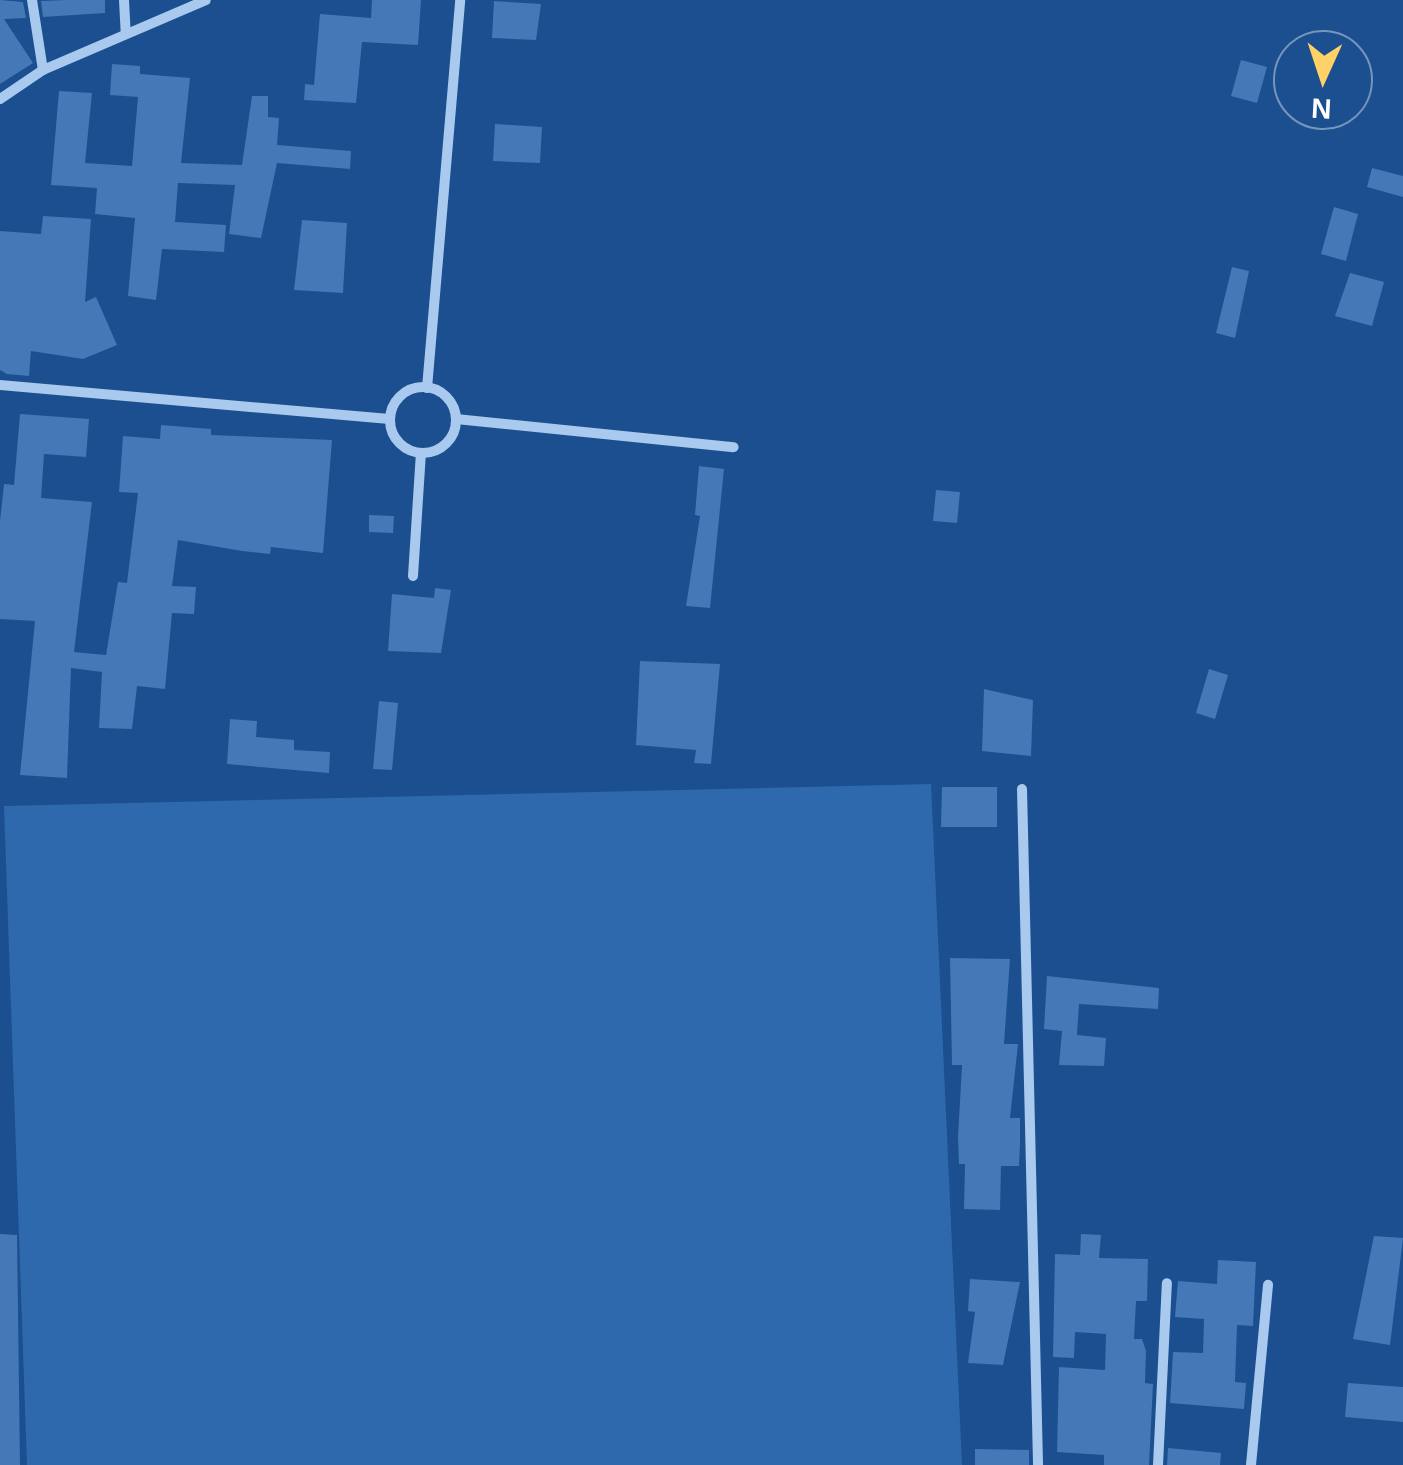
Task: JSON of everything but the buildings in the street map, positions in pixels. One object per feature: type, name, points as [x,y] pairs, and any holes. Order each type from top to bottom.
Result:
[{"type":"street","points":[[32,0],[43,70]]},
{"type":"street","points":[[124,0],[126,33]]},
{"type":"street","points":[[0,99],[43,70],[206,0]]},
{"type":"street","points":[[426,388],[460,0]]},
{"type":"street","points":[[0,385],[390,418]]},
{"type":"street","points":[[426,388],[447,398],[456,418],[449,440],[421,453],[402,446],[390,418],[405,393],[426,388]]},
{"type":"street","points":[[456,418],[734,447]]},
{"type":"street","points":[[412,576],[421,453]]},
{"type":"street","points":[[1022,789],[1038,1465]]},
{"type":"street","points":[[1158,1465],[1166,1284]]},
{"type":"street","points":[[1251,1465],[1268,1285]]},
{"type":"shaded area","points":[[931,784],[962,1465],[27,1465],[4,806]]}]
